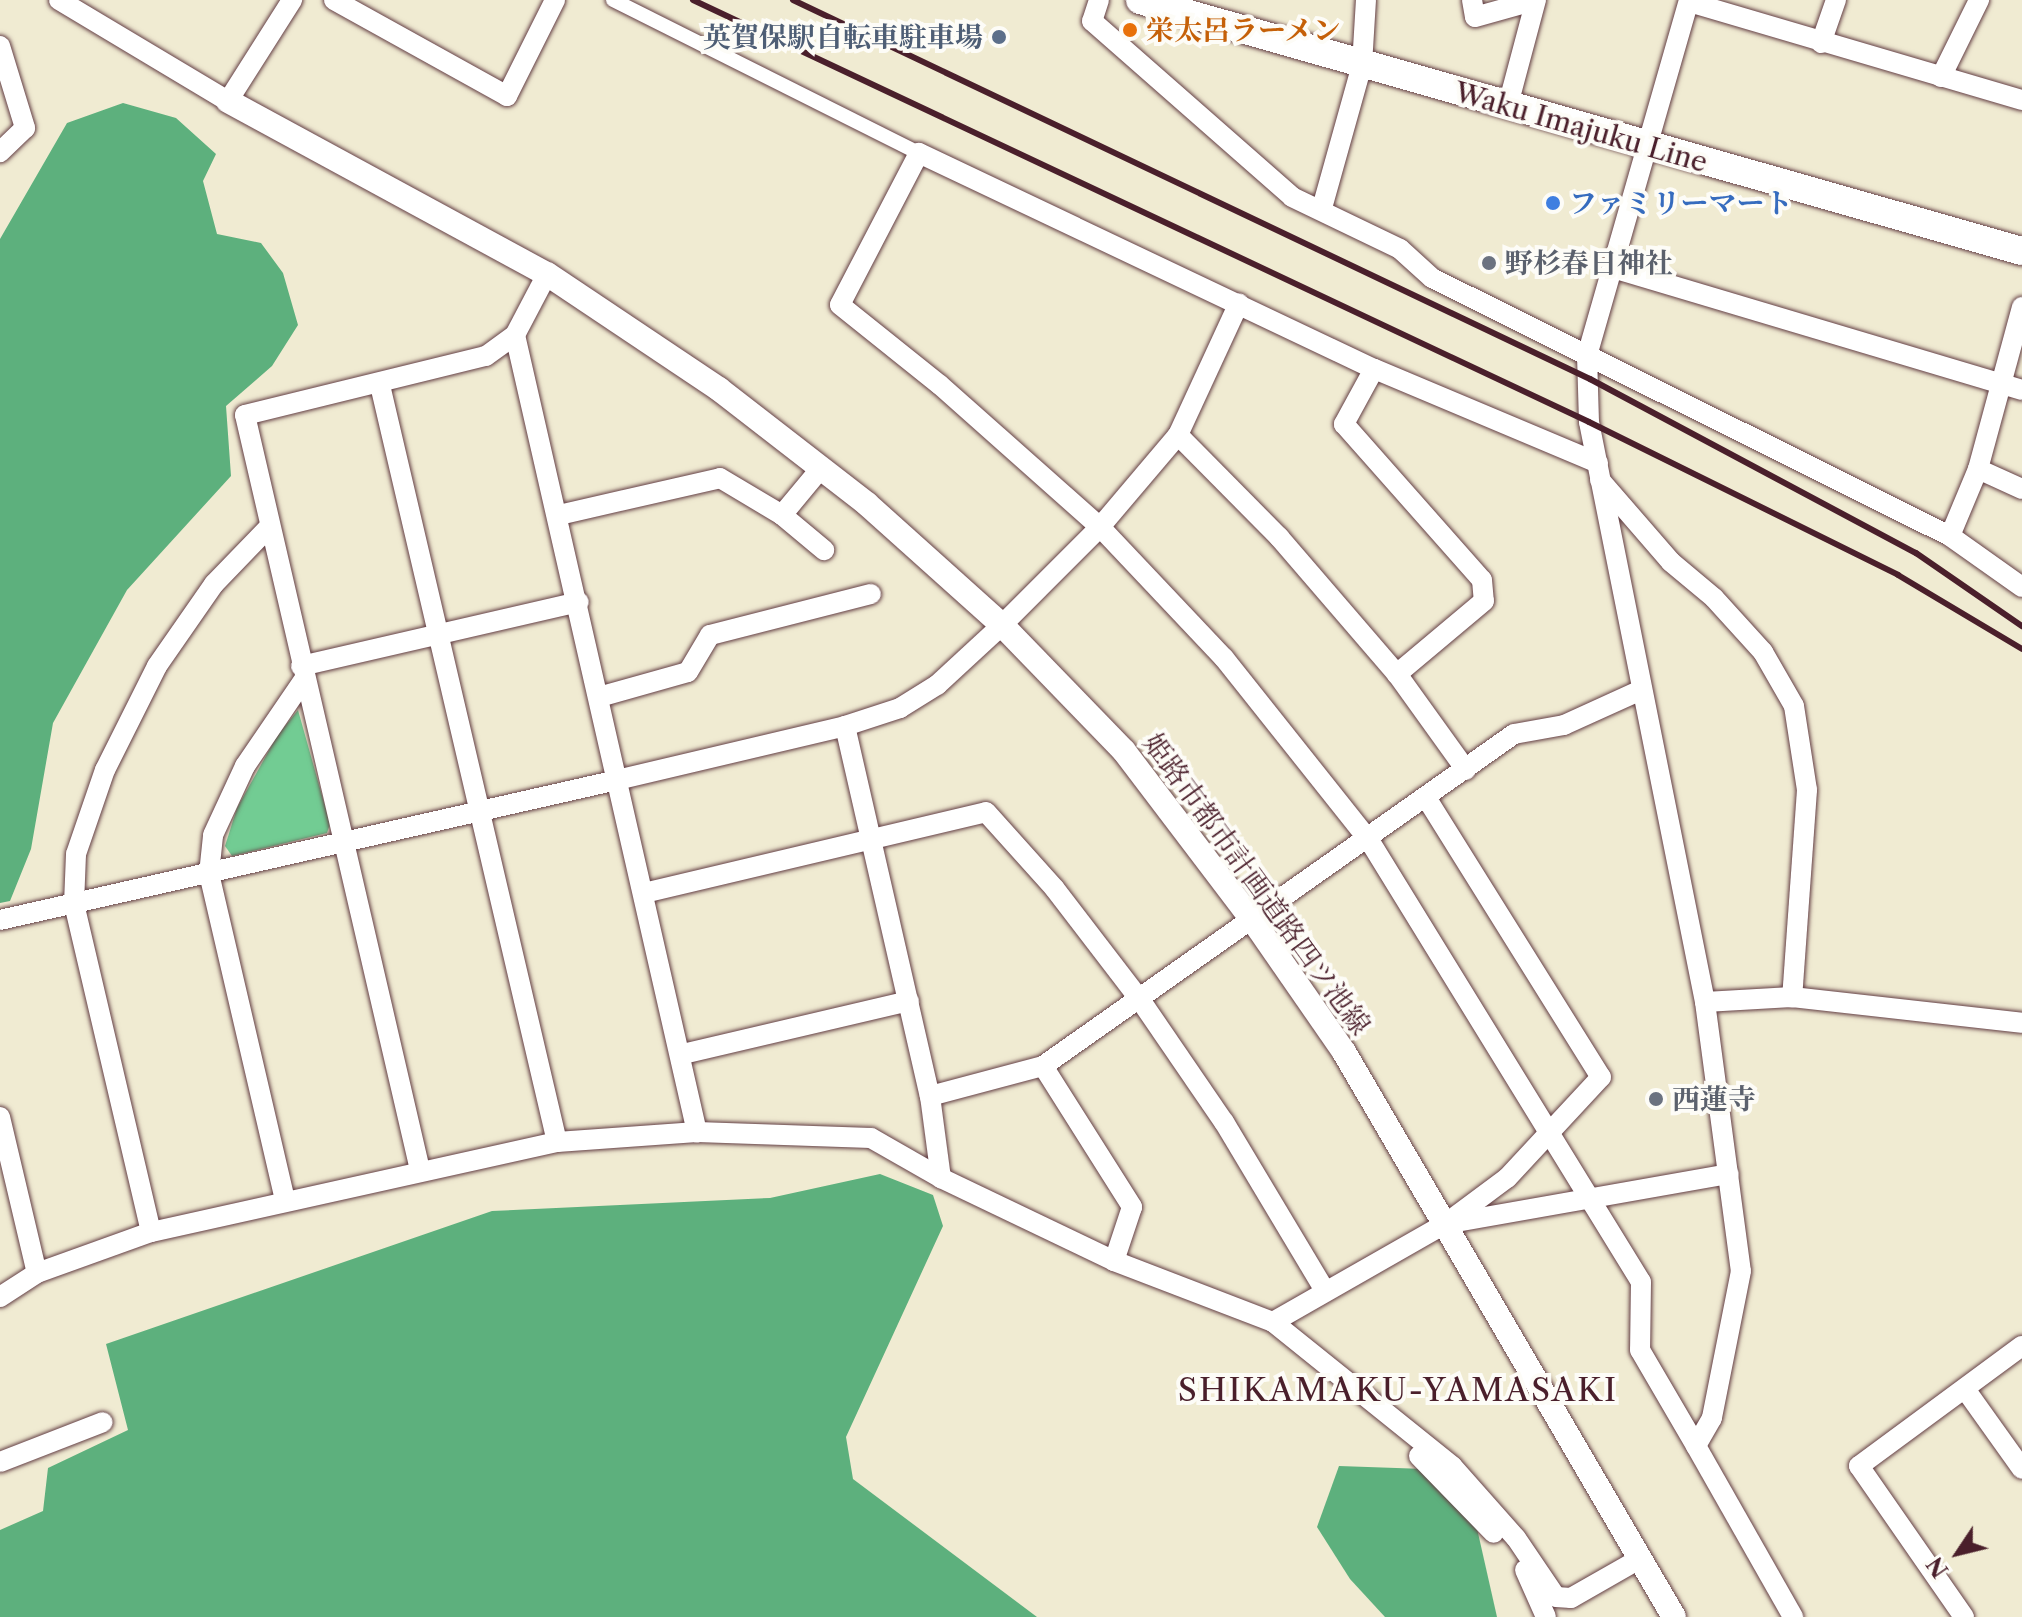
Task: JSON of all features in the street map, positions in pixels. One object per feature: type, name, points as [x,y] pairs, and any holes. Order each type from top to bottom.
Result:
[{"type":"main road","name":"Waku Imajuku Line","points":[[1140,0],[2022,251]]},
{"type":"street","points":[[62,1],[228,101],[292,0]]},
{"type":"street","points":[[334,0],[507,96],[555,0]]},
{"type":"street","points":[[613,0],[919,153],[1599,472],[1671,562],[1714,598],[1763,652],[1794,706],[1807,790],[1792,997]]},
{"type":"street","points":[[1099,0],[1092,21],[1292,197],[1322,208],[1400,249],[1432,278],[1950,536],[2022,587]]},
{"type":"street","points":[[1322,208],[1362,65],[1366,0]]},
{"type":"street","points":[[1472,0],[1475,17],[1536,0]]},
{"type":"street","points":[[1508,105],[1536,0]]},
{"type":"street","points":[[1821,43],[1836,0]]},
{"type":"street","points":[[1941,77],[1979,0]]},
{"type":"street","points":[[1696,1446],[1712,1418],[1741,1271],[1705,1002],[1589,422],[1587,355],[1689,1],[1821,43],[2022,100]]},
{"type":"street","points":[[0,46],[25,128],[0,152]]},
{"type":"street","name":"姫路市都市計画道路四ツ池線","points":[[228,101],[547,274],[719,389],[821,468],[1002,625],[1124,751],[1254,922],[1344,1052],[1674,1617]]},
{"type":"street","points":[[919,153],[840,305],[940,385],[1100,527],[1224,658],[1369,840],[1641,1282],[1640,1350],[1793,1617]]},
{"type":"street","points":[[1613,268],[2022,390]]},
{"type":"street","points":[[420,1170],[268,528],[245,415],[380,385],[486,356],[515,335],[547,274]]},
{"type":"street","points":[[0,920],[343,845],[845,726],[900,708],[937,685],[1002,625],[1100,527],[1178,435],[1239,303]]},
{"type":"street","points":[[1950,536],[1978,469],[2022,307]]},
{"type":"street","points":[[515,335],[683,1054],[697,1132]]},
{"type":"street","points":[[1374,369],[1344,424],[1482,580],[1484,601],[1397,674]]},
{"type":"street","points":[[380,385],[557,1142]]},
{"type":"street","points":[[1178,435],[1279,537],[1397,674],[1466,770]]},
{"type":"street","points":[[782,515],[821,468]]},
{"type":"street","points":[[1978,469],[2022,489]]},
{"type":"street","points":[[559,515],[720,478],[782,515],[824,550]]},
{"type":"street","points":[[151,1232],[74,904],[76,854],[105,770],[157,666],[214,584],[268,528]]},
{"type":"street","points":[[599,697],[688,672],[710,635],[871,594]]},
{"type":"street","points":[[285,1200],[209,874],[213,835],[245,766],[302,674],[436,634],[579,602]]},
{"type":"street","points":[[930,1096],[1043,1066],[1254,922],[1514,734],[1564,725],[1641,690]]},
{"type":"street","points":[[845,726],[930,1096],[941,1178]]},
{"type":"street","points":[[1273,1322],[1324,1289],[1445,1224],[1507,1178],[1601,1077],[1427,799]]},
{"type":"street","points":[[644,893],[986,812],[1055,889],[1141,1001],[1224,1122],[1324,1289]]},
{"type":"street","points":[[1705,1002],[1792,997],[2022,1023]]},
{"type":"street","points":[[683,1054],[909,1001]]},
{"type":"street","points":[[1043,1066],[1132,1207],[1114,1261]]},
{"type":"street","points":[[0,1117],[37,1273]]},
{"type":"street","points":[[0,1297],[37,1273],[151,1232],[557,1142],[697,1132],[871,1138],[941,1178],[1114,1261],[1273,1322],[1452,1466],[1516,1538],[1556,1597],[1571,1598],[1641,1558]]},
{"type":"street","points":[[1445,1224],[1587,1196],[1729,1174]]},
{"type":"street","points":[[1273,1322],[1290,1351],[1431,1466],[1504,1544],[1527,1573],[1546,1617]]},
{"type":"street","points":[[1964,1617],[1859,1466],[2022,1346]]},
{"type":"street","points":[[1965,1389],[2022,1469]]},
{"type":"street","points":[[0,1462],[103,1422]]},
{"type":"green space","points":[[123,103],[176,118],[216,154],[203,181],[217,234],[261,243],[283,273],[298,325],[272,366],[226,406],[231,476],[127,590],[53,723],[31,849],[10,901],[0,903],[0,239],[67,123]]},
{"type":"green space","points":[[298,710],[330,824],[327,833],[232,856],[225,846],[237,808],[277,736]]},
{"type":"green space","points":[[880,1174],[933,1195],[943,1226],[846,1437],[853,1479],[1037,1617],[0,1617],[0,1530],[43,1511],[48,1468],[128,1430],[106,1344],[492,1211],[770,1198]]},
{"type":"green space","points":[[1339,1466],[1425,1469],[1476,1524],[1497,1617],[1385,1617],[1350,1579],[1317,1527]]},
{"type":"railway","points":[[693,0],[1589,422],[1898,575],[2022,649]]},
{"type":"railway","points":[[793,0],[1590,379],[1916,553],[2022,626]]},
{"type":"place","name":"栄太呂ラーメン","points":[[1130,30]]},
{"type":"place","name":"英賀保駅自転車駐車場","points":[[999,37]]},
{"type":"place","name":"ファミリーマート","points":[[1553,203]]},
{"type":"place","name":"野杉春日神社","points":[[1489,263]]},
{"type":"place","name":"西蓮寺","points":[[1656,1099]]},
{"type":"district","name":"SHIKAMAKU-YAMASAKI","points":[[1398,1390]]}]
